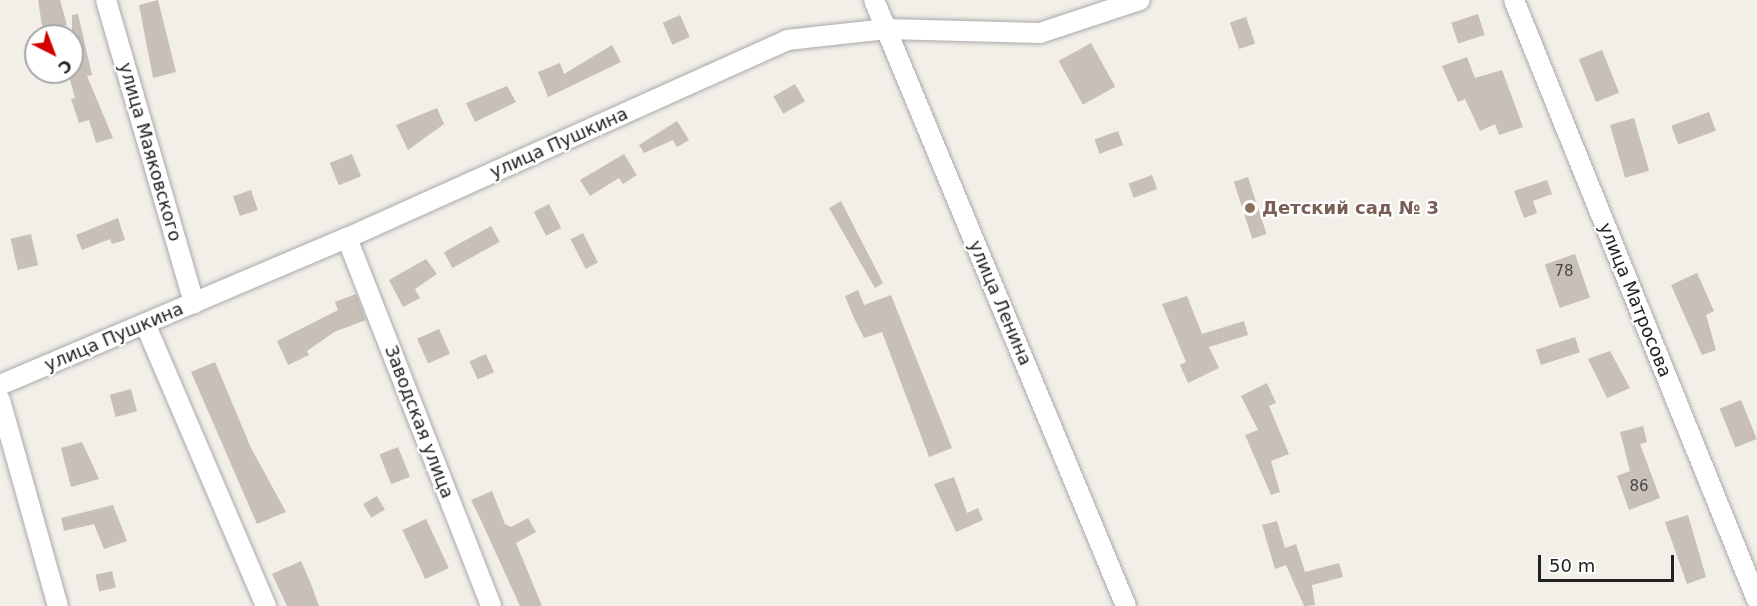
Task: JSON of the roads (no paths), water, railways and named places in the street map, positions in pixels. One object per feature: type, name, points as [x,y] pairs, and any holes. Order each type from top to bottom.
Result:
[{"type":"street","name":"улица Маяковского","points":[[106,0],[194,303]]},
{"type":"street","name":"улица Ленина","points":[[874,0],[1126,606]]},
{"type":"street","name":"улица Пушкина","points":[[0,385],[146,326],[194,303],[347,238],[787,40],[886,29],[1040,33],[1140,0]]},
{"type":"street","name":"улица Матросова","points":[[1514,0],[1757,600]]},
{"type":"street","name":"Заводская улица","points":[[347,238],[492,606]]},
{"type":"street","points":[[146,326],[266,606]]},
{"type":"street","points":[[0,400],[58,606]]},
{"type":"place","name":"Детский сад № 3","points":[[1250,208]]}]
